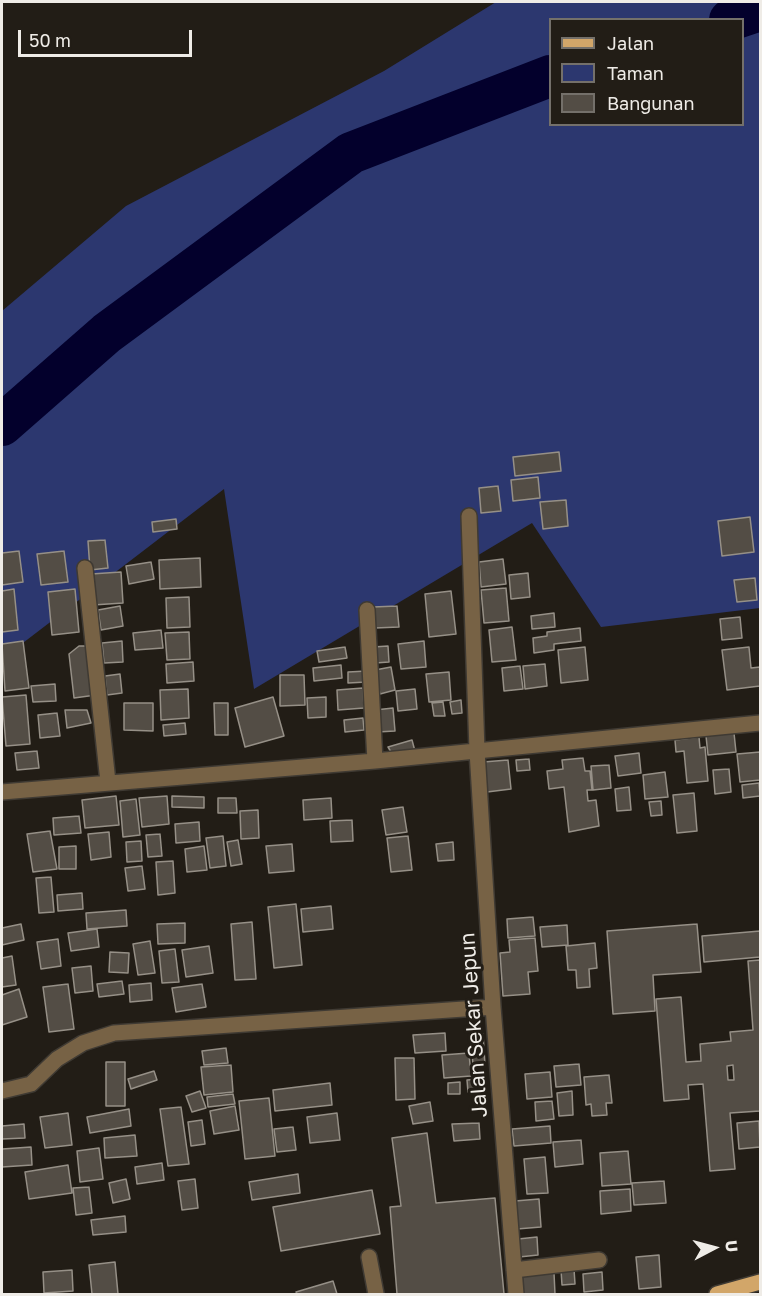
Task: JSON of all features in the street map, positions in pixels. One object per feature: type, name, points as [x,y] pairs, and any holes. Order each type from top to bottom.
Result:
[{"type":"main road","points":[[717,1294],[760,1282]]},
{"type":"street","name":"Jalan Sekar Jepun","points":[[469,516],[477,751],[493,1007],[516,1294]]},
{"type":"street","points":[[85,568],[108,782]]},
{"type":"street","points":[[367,610],[375,761]]},
{"type":"street","points":[[2,792],[375,761],[760,723]]},
{"type":"street","points":[[2,1090],[31,1084],[57,1059],[83,1043],[114,1033],[493,1007]]},
{"type":"street","points":[[369,1257],[376,1294]]},
{"type":"street","points":[[514,1269],[599,1260]]},
{"type":"green space","points":[[496,2],[760,2],[760,608],[601,627],[532,523],[254,689],[224,489],[2,659],[2,311],[126,206],[384,71]]},
{"type":"building","points":[[559,452],[561,471],[515,476],[513,457]]},
{"type":"building","points":[[538,477],[540,498],[513,501],[511,480]]},
{"type":"building","points":[[498,486],[501,511],[481,513],[479,488]]},
{"type":"building","points":[[566,500],[568,526],[543,529],[540,502]]},
{"type":"building","points":[[750,517],[754,552],[722,556],[718,521]]},
{"type":"building","points":[[176,519],[177,529],[153,532],[152,522]]},
{"type":"building","points":[[105,540],[108,568],[90,570],[88,541]]},
{"type":"building","points":[[19,551],[23,582],[2,585],[2,553]]},
{"type":"building","points":[[64,551],[68,582],[41,585],[37,554]]},
{"type":"building","points":[[200,558],[201,587],[160,589],[159,560]]},
{"type":"building","points":[[503,559],[506,584],[481,587],[479,562]]},
{"type":"building","points":[[151,562],[154,579],[129,584],[126,566]]},
{"type":"building","points":[[121,572],[123,603],[93,605],[91,574]]},
{"type":"building","points":[[528,573],[530,597],[511,599],[509,575]]},
{"type":"building","points":[[755,578],[757,600],[737,602],[734,580]]},
{"type":"building","points":[[506,588],[509,621],[484,623],[481,590]]},
{"type":"building","points":[[14,589],[18,630],[2,632],[2,591]]},
{"type":"building","points":[[75,589],[79,632],[52,635],[48,592]]},
{"type":"building","points":[[451,591],[456,634],[429,637],[425,594]]},
{"type":"building","points":[[189,597],[190,627],[167,628],[166,598]]},
{"type":"building","points":[[120,606],[123,626],[101,630],[98,610]]},
{"type":"building","points":[[397,606],[399,627],[375,628],[373,607]]},
{"type":"building","points":[[554,613],[555,627],[532,629],[531,616]]},
{"type":"building","points":[[740,617],[742,638],[722,640],[720,619]]},
{"type":"building","points":[[512,627],[516,660],[492,662],[489,630]]},
{"type":"building","points":[[580,628],[581,641],[554,644],[554,650],[534,653],[533,638],[547,636],[547,632]]},
{"type":"building","points":[[161,630],[163,648],[135,650],[133,633]]},
{"type":"building","points":[[189,632],[190,659],[167,660],[165,633]]},
{"type":"building","points":[[23,641],[29,688],[5,691],[2,644]]},
{"type":"building","points":[[122,641],[123,662],[104,663],[102,643]]},
{"type":"building","points":[[424,641],[426,667],[401,669],[398,644]]},
{"type":"building","points":[[79,646],[92,646],[96,695],[74,698],[69,654]]},
{"type":"building","points":[[388,646],[389,662],[375,663],[373,647]]},
{"type":"building","points":[[345,647],[347,658],[319,662],[317,651]]},
{"type":"building","points":[[585,647],[588,680],[561,683],[558,650]]},
{"type":"building","points":[[749,647],[751,668],[760,667],[760,686],[727,690],[722,650]]},
{"type":"building","points":[[193,662],[194,681],[167,683],[166,664]]},
{"type":"building","points":[[545,664],[547,686],[525,689],[523,666]]},
{"type":"building","points":[[341,665],[342,678],[314,681],[313,668]]},
{"type":"building","points":[[520,666],[523,689],[504,691],[502,668]]},
{"type":"building","points":[[391,667],[395,690],[380,694],[375,670]]},
{"type":"building","points":[[367,671],[367,682],[348,683],[348,672]]},
{"type":"building","points":[[449,672],[451,700],[429,702],[426,674]]},
{"type":"building","points":[[120,674],[122,693],[107,695],[105,676]]},
{"type":"building","points":[[280,675],[304,675],[305,705],[280,706]]},
{"type":"building","points":[[55,684],[56,701],[33,702],[31,686]]},
{"type":"building","points":[[363,688],[364,708],[338,710],[337,690]]},
{"type":"building","points":[[188,689],[189,718],[161,720],[160,690]]},
{"type":"building","points":[[415,689],[417,709],[398,711],[396,691]]},
{"type":"building","points":[[26,695],[30,744],[6,746],[2,697]]},
{"type":"building","points":[[273,697],[284,736],[245,747],[235,708]]},
{"type":"building","points":[[326,697],[326,717],[308,718],[307,698]]},
{"type":"building","points":[[461,700],[462,713],[452,714],[450,702]]},
{"type":"building","points":[[443,702],[445,716],[434,716],[432,703]]},
{"type":"building","points":[[124,703],[153,703],[153,731],[124,730]]},
{"type":"building","points":[[214,703],[228,703],[228,735],[215,735]]},
{"type":"building","points":[[393,708],[395,731],[377,732],[375,710]]},
{"type":"building","points":[[65,710],[87,710],[91,723],[67,728]]},
{"type":"building","points":[[57,713],[60,736],[40,738],[38,715]]},
{"type":"building","points":[[363,718],[364,730],[345,732],[344,720]]},
{"type":"building","points":[[185,723],[186,734],[164,736],[163,725]]},
{"type":"building","points":[[734,733],[736,752],[708,755],[706,736]]},
{"type":"building","points":[[699,737],[700,748],[705,747],[708,781],[687,783],[684,751],[676,752],[675,740]]},
{"type":"building","points":[[412,740],[416,755],[394,757],[388,747]]},
{"type":"building","points":[[37,751],[39,768],[17,770],[15,753]]},
{"type":"building","points":[[760,752],[760,780],[740,782],[737,754]]},
{"type":"building","points":[[639,753],[641,773],[618,776],[615,756]]},
{"type":"building","points":[[583,758],[585,771],[590,771],[592,790],[587,790],[588,801],[596,800],[599,826],[569,832],[564,787],[549,789],[547,771],[563,769],[562,760]]},
{"type":"building","points":[[529,759],[530,770],[517,771],[516,760]]},
{"type":"building","points":[[508,760],[511,789],[487,792],[483,762]]},
{"type":"building","points":[[609,765],[611,788],[593,790],[591,766]]},
{"type":"building","points":[[729,769],[731,792],[715,794],[713,770]]},
{"type":"building","points":[[665,772],[668,797],[645,799],[643,775]]},
{"type":"building","points":[[759,783],[760,796],[743,798],[742,785]]},
{"type":"building","points":[[629,787],[631,810],[617,811],[615,789]]},
{"type":"building","points":[[694,793],[697,831],[677,833],[673,795]]},
{"type":"building","points":[[116,796],[119,825],[85,828],[82,800]]},
{"type":"building","points":[[167,796],[169,824],[142,827],[139,798]]},
{"type":"building","points":[[172,796],[204,797],[204,808],[172,807]]},
{"type":"building","points":[[218,798],[236,798],[237,813],[218,813]]},
{"type":"building","points":[[331,798],[332,818],[304,820],[303,800]]},
{"type":"building","points":[[136,799],[140,835],[123,837],[120,801]]},
{"type":"building","points":[[661,801],[662,815],[651,816],[649,802]]},
{"type":"building","points":[[403,807],[407,832],[386,835],[382,810]]},
{"type":"building","points":[[258,810],[259,838],[241,839],[240,811]]},
{"type":"building","points":[[79,816],[81,833],[54,835],[53,818]]},
{"type":"building","points":[[352,820],[353,841],[331,842],[330,821]]},
{"type":"building","points":[[199,822],[200,841],[176,843],[175,824]]},
{"type":"building","points":[[50,831],[57,869],[33,872],[27,834]]},
{"type":"building","points":[[109,832],[111,857],[91,860],[88,834]]},
{"type":"building","points":[[160,834],[162,856],[148,857],[146,835]]},
{"type":"building","points":[[223,836],[226,866],[210,868],[206,838]]},
{"type":"building","points":[[408,836],[412,870],[391,872],[387,838]]},
{"type":"building","points":[[238,840],[242,864],[231,866],[227,842]]},
{"type":"building","points":[[141,841],[142,861],[127,862],[126,842]]},
{"type":"building","points":[[453,842],[454,860],[438,861],[436,844]]},
{"type":"building","points":[[292,844],[294,871],[269,873],[266,846]]},
{"type":"building","points":[[76,846],[76,869],[59,869],[59,847]]},
{"type":"building","points":[[204,846],[207,870],[187,872],[185,849]]},
{"type":"building","points":[[173,861],[175,893],[158,895],[156,862]]},
{"type":"building","points":[[142,866],[145,889],[128,891],[125,868]]},
{"type":"building","points":[[51,877],[54,912],[39,913],[36,878]]},
{"type":"building","points":[[82,893],[83,909],[58,911],[57,895]]},
{"type":"building","points":[[296,904],[302,965],[274,968],[268,907]]},
{"type":"building","points":[[331,906],[333,929],[303,932],[301,909]]},
{"type":"building","points":[[126,910],[127,926],[87,929],[86,913]]},
{"type":"building","points":[[533,917],[535,936],[508,938],[507,919]]},
{"type":"building","points":[[252,922],[256,979],[235,980],[231,924]]},
{"type":"building","points":[[185,923],[185,943],[158,944],[157,924]]},
{"type":"building","points":[[21,924],[24,940],[2,945],[2,928]]},
{"type":"building","points":[[697,924],[701,972],[653,975],[655,1011],[613,1014],[607,931]]},
{"type":"building","points":[[567,925],[568,945],[542,947],[540,927]]},
{"type":"building","points":[[97,929],[99,947],[71,951],[68,933]]},
{"type":"building","points":[[760,931],[760,957],[704,962],[702,936]]},
{"type":"building","points":[[535,938],[538,971],[528,972],[530,994],[503,996],[500,953],[510,952],[509,940]]},
{"type":"building","points":[[58,939],[61,966],[41,969],[37,942]]},
{"type":"building","points":[[150,941],[155,973],[138,975],[133,944]]},
{"type":"building","points":[[595,943],[597,968],[589,969],[590,987],[577,988],[576,970],[568,970],[566,946]]},
{"type":"building","points":[[209,946],[213,973],[186,977],[182,950]]},
{"type":"building","points":[[175,949],[179,982],[162,983],[159,951]]},
{"type":"building","points":[[110,952],[129,953],[128,973],[109,972]]},
{"type":"building","points":[[12,956],[16,985],[2,987],[2,958]]},
{"type":"building","points":[[760,960],[760,1111],[730,1113],[735,1169],[710,1171],[703,1084],[688,1085],[689,1099],[664,1101],[656,999],[681,997],[686,1062],[701,1061],[700,1044],[731,1041],[730,1032],[753,1030],[748,961]],"holes":[[[733,1065],[734,1080],[728,1080],[727,1066]]]},
{"type":"building","points":[[91,966],[93,991],[75,993],[72,968]]},
{"type":"building","points":[[122,981],[124,994],[99,997],[97,984]]},
{"type":"building","points":[[151,983],[152,1000],[130,1002],[129,985]]},
{"type":"building","points":[[68,984],[74,1029],[49,1032],[43,987]]},
{"type":"building","points":[[202,984],[206,1007],[176,1012],[172,988]]},
{"type":"building","points":[[19,989],[27,1017],[2,1025],[2,995]]},
{"type":"building","points":[[445,1033],[446,1051],[415,1053],[413,1035]]},
{"type":"building","points":[[483,1034],[485,1065],[473,1066],[471,1035]]},
{"type":"building","points":[[226,1048],[228,1063],[204,1065],[202,1051]]},
{"type":"building","points":[[469,1053],[471,1076],[444,1078],[442,1055]]},
{"type":"building","points":[[395,1058],[414,1058],[415,1099],[396,1100]]},
{"type":"building","points":[[106,1062],[125,1062],[125,1106],[106,1106]]},
{"type":"building","points":[[579,1064],[581,1085],[556,1087],[554,1066]]},
{"type":"building","points":[[231,1065],[233,1092],[204,1095],[201,1067]]},
{"type":"building","points":[[154,1071],[157,1080],[131,1089],[128,1079]]},
{"type":"building","points":[[550,1072],[552,1097],[527,1099],[525,1074]]},
{"type":"building","points":[[609,1075],[612,1103],[606,1103],[607,1115],[592,1116],[591,1104],[586,1105],[584,1077]]},
{"type":"building","points":[[479,1079],[480,1091],[468,1092],[467,1080]]},
{"type":"building","points":[[460,1082],[460,1094],[448,1094],[448,1083]]},
{"type":"building","points":[[330,1083],[332,1105],[275,1111],[273,1090]]},
{"type":"building","points":[[200,1091],[206,1108],[192,1112],[186,1096]]},
{"type":"building","points":[[572,1091],[573,1115],[559,1116],[557,1093]]},
{"type":"building","points":[[233,1094],[235,1104],[208,1107],[207,1097]]},
{"type":"building","points":[[269,1098],[275,1156],[245,1159],[239,1101]]},
{"type":"building","points":[[552,1101],[554,1119],[536,1121],[535,1102]]},
{"type":"building","points":[[430,1102],[433,1121],[413,1124],[409,1106]]},
{"type":"building","points":[[235,1106],[239,1130],[214,1134],[210,1111]]},
{"type":"building","points":[[181,1107],[189,1164],[168,1166],[160,1109]]},
{"type":"building","points":[[129,1109],[131,1126],[90,1133],[87,1117]]},
{"type":"building","points":[[68,1113],[72,1145],[45,1148],[40,1117]]},
{"type":"building","points":[[337,1113],[340,1140],[310,1143],[307,1117]]},
{"type":"building","points":[[202,1120],[205,1144],[191,1146],[188,1122]]},
{"type":"building","points":[[759,1121],[760,1147],[739,1149],[737,1123]]},
{"type":"building","points":[[479,1123],[480,1139],[454,1141],[452,1124]]},
{"type":"building","points":[[24,1124],[25,1138],[2,1139],[2,1126]]},
{"type":"building","points":[[550,1126],[551,1143],[514,1146],[512,1129]]},
{"type":"building","points":[[293,1127],[296,1150],[277,1152],[274,1129]]},
{"type":"building","points":[[427,1133],[436,1203],[495,1198],[504,1294],[397,1294],[390,1207],[401,1206],[392,1138]]},
{"type":"building","points":[[135,1135],[137,1156],[105,1158],[104,1138]]},
{"type":"building","points":[[581,1140],[583,1164],[555,1167],[553,1142]]},
{"type":"building","points":[[31,1147],[32,1165],[2,1167],[2,1149]]},
{"type":"building","points":[[99,1148],[103,1179],[80,1182],[77,1151]]},
{"type":"building","points":[[628,1151],[631,1184],[602,1186],[600,1153]]},
{"type":"building","points":[[545,1157],[548,1193],[527,1194],[524,1159]]},
{"type":"building","points":[[162,1163],[164,1180],[137,1184],[135,1167]]},
{"type":"building","points":[[68,1165],[72,1193],[29,1199],[25,1172]]},
{"type":"building","points":[[298,1174],[300,1193],[252,1200],[249,1182]]},
{"type":"building","points":[[126,1179],[130,1199],[113,1203],[109,1183]]},
{"type":"building","points":[[195,1179],[198,1208],[182,1210],[178,1181]]},
{"type":"building","points":[[664,1181],[666,1203],[634,1205],[632,1183]]},
{"type":"building","points":[[89,1187],[92,1213],[76,1215],[73,1188]]},
{"type":"building","points":[[630,1189],[631,1211],[601,1214],[600,1191]]},
{"type":"building","points":[[372,1190],[380,1234],[281,1251],[273,1207]]},
{"type":"building","points":[[539,1199],[541,1227],[517,1229],[515,1201]]},
{"type":"building","points":[[125,1216],[126,1232],[93,1235],[91,1220]]},
{"type":"building","points":[[537,1237],[538,1255],[519,1257],[518,1239]]},
{"type":"building","points":[[659,1255],[661,1287],[639,1289],[636,1257]]},
{"type":"building","points":[[115,1262],[118,1294],[92,1294],[89,1265]]},
{"type":"building","points":[[574,1269],[575,1284],[562,1285],[561,1270]]},
{"type":"building","points":[[72,1270],[73,1291],[44,1293],[43,1272]]},
{"type":"building","points":[[602,1272],[603,1290],[584,1292],[583,1274]]},
{"type":"building","points":[[554,1273],[555,1294],[520,1294],[519,1276]]},
{"type":"building","points":[[333,1281],[337,1294],[297,1294],[296,1292]]},
{"type":"waterway","points":[[736,18],[760,10]]},
{"type":"waterway","points":[[2,425],[107,333],[351,153],[549,76]]}]
